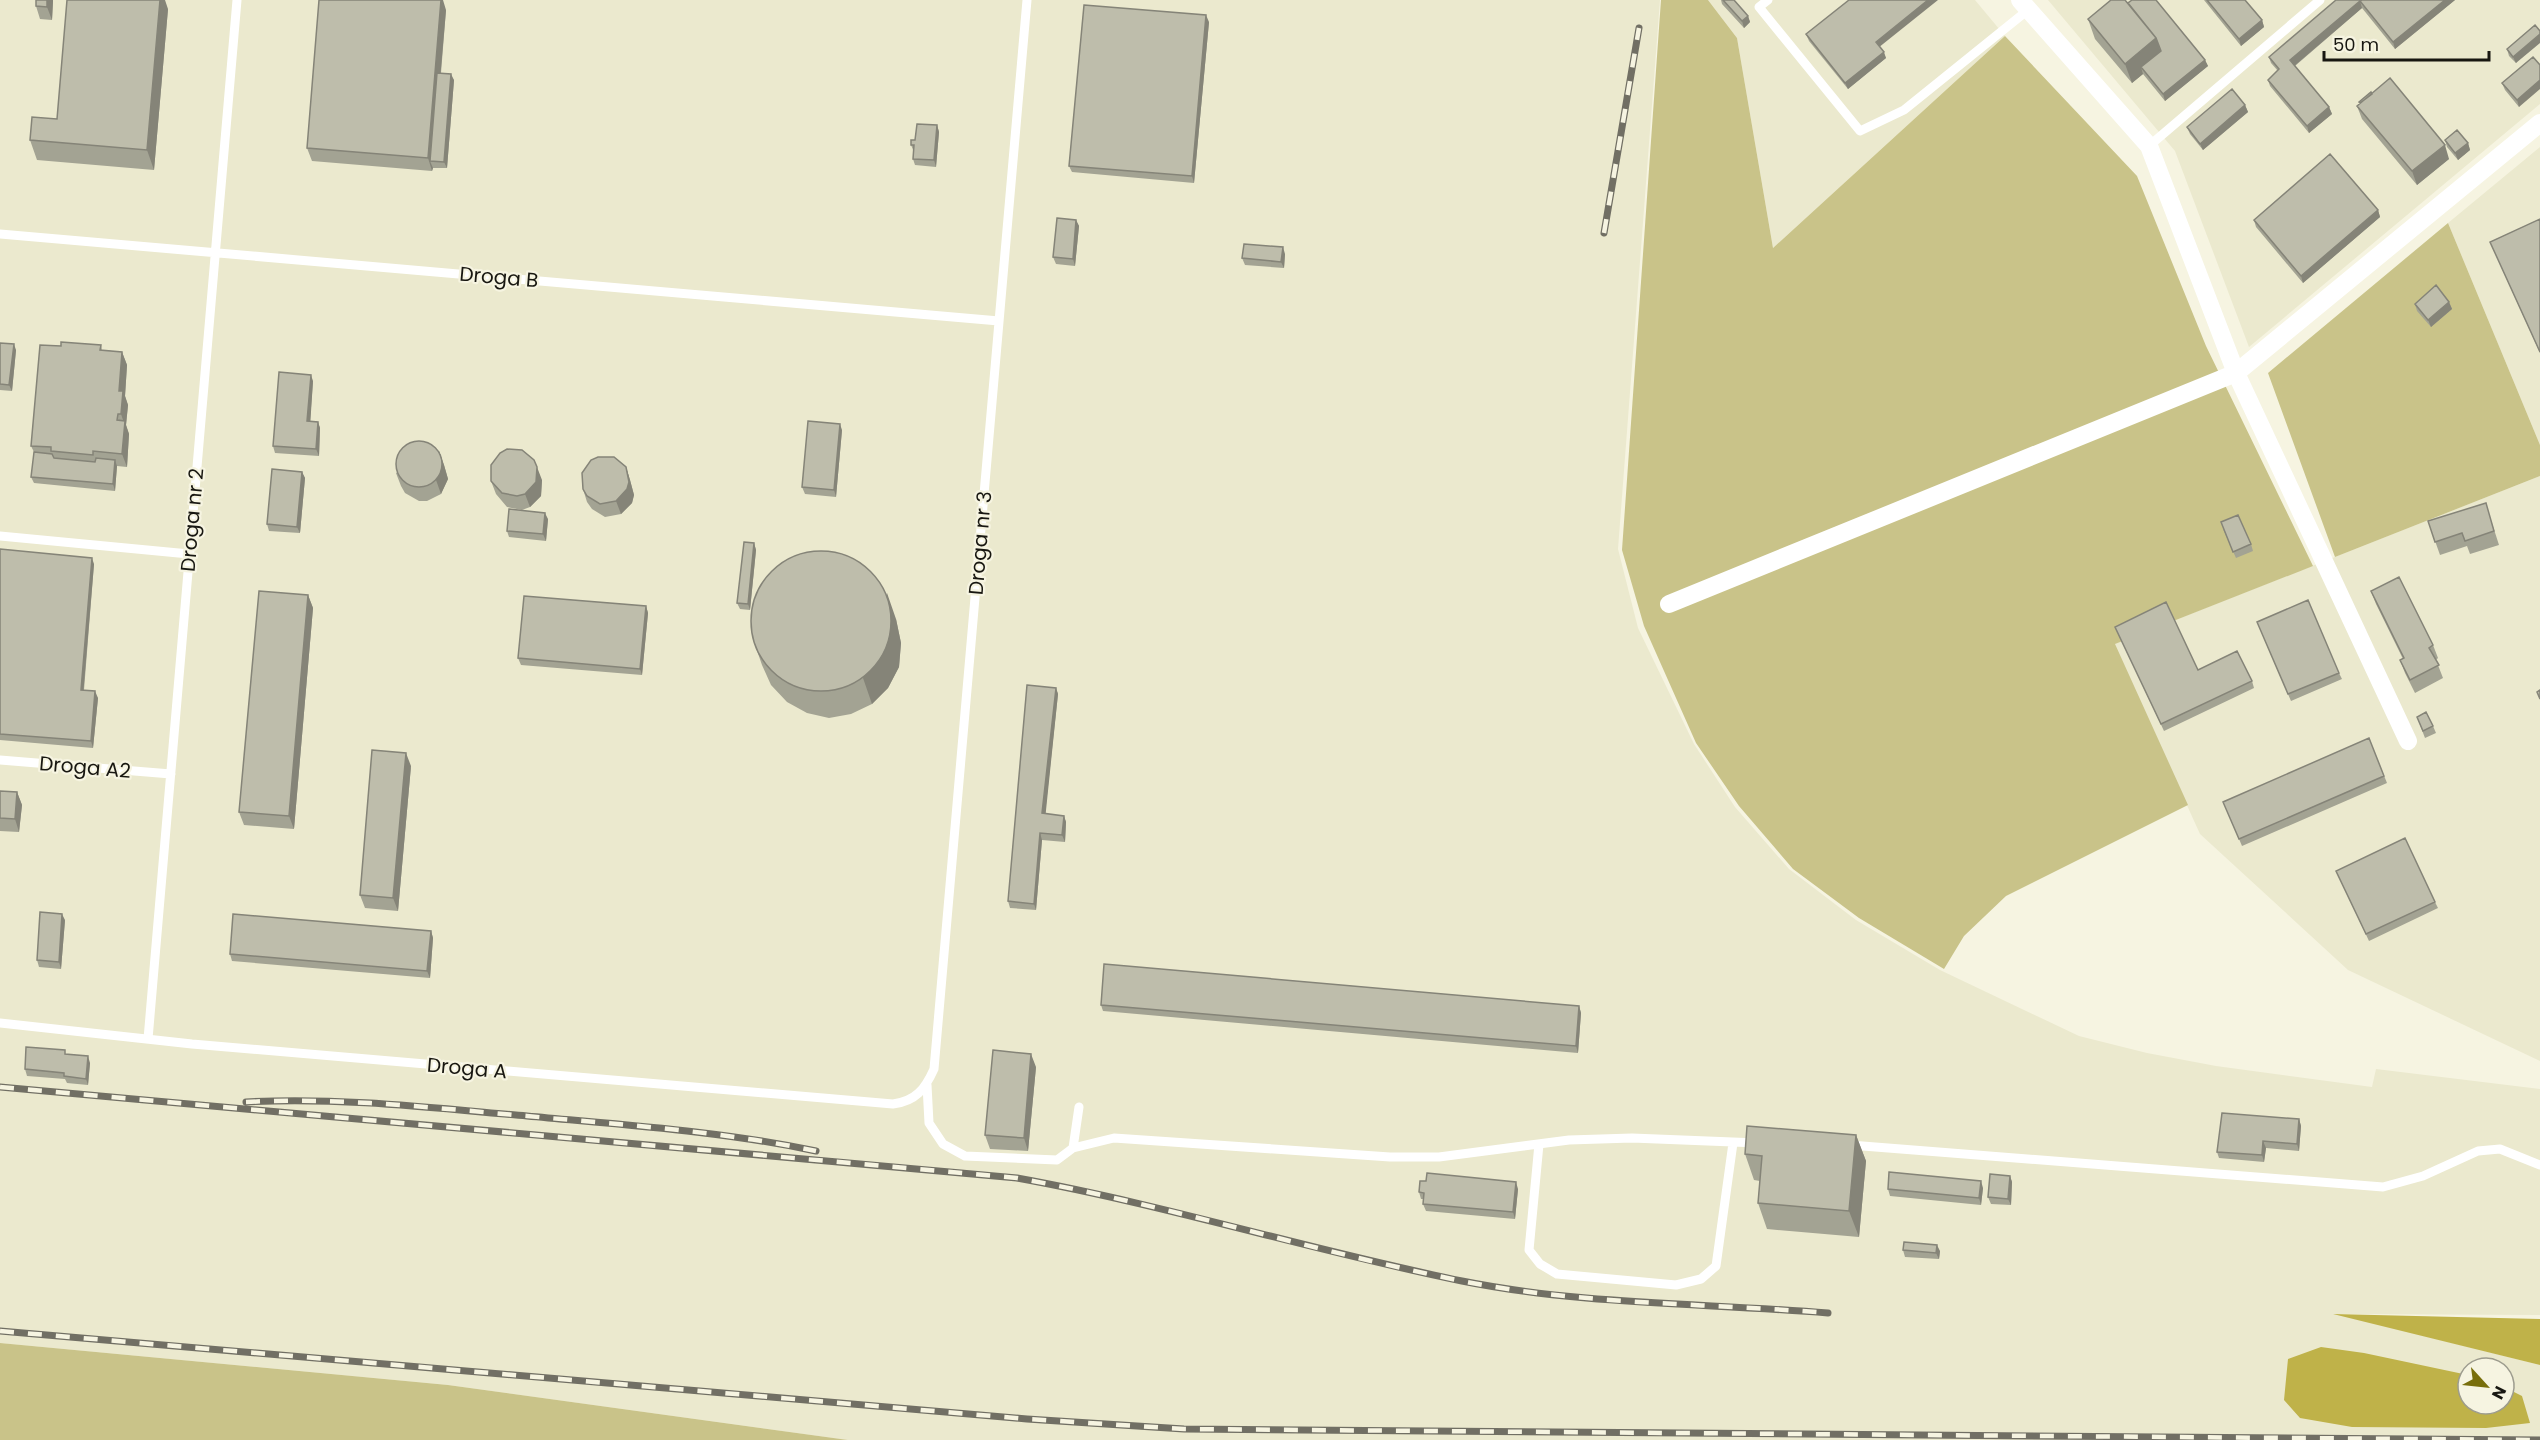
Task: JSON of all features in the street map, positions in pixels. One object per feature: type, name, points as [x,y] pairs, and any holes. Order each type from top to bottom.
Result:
[{"type":"street","points":[[2024,5],[2149,146],[2236,373],[2408,741]]},
{"type":"street","points":[[1669,604],[2236,373],[2540,123]]},
{"type":"lane","name":"Droga nr 2","points":[[148,1040],[237,0]]},
{"type":"lane","name":"Droga nr 3","points":[[1027,0],[934,1069],[927,1085],[929,1123],[943,1144],[965,1156],[1057,1160],[1073,1148],[1114,1138],[1390,1157],[1439,1157],[1569,1140],[1632,1138],[1733,1143],[1772,1142]]},
{"type":"lane","points":[[1768,0],[1759,7],[1860,131],[1904,110],[2024,5]]},
{"type":"lane","points":[[2149,146],[2320,0]]},
{"type":"lane","name":"Droga B","points":[[0,234],[999,321]]},
{"type":"lane","points":[[0,536],[189,554]]},
{"type":"lane","name":"Droga A2","points":[[0,760],[171,774]]},
{"type":"lane","name":"Droga A","points":[[0,1023],[148,1040],[893,1104],[916,1097],[927,1085]]},
{"type":"lane","points":[[1073,1148],[1079,1107]]},
{"type":"lane","points":[[1539,1144],[1529,1250],[1540,1264],[1557,1274],[1676,1285],[1701,1279],[1716,1266],[1733,1143]]},
{"type":"lane","points":[[1842,1144],[2383,1187],[2423,1176],[2478,1151],[2500,1149],[2540,1165]]},
{"type":"shaded area","points":[[0,0],[1660,0],[1618,549],[1638,628],[1694,744],[1735,807],[1789,869],[1856,920],[1940,970],[2079,1036],[2147,1053],[2216,1066],[2372,1087],[2376,1069],[2540,1089],[2540,1315],[2337,1314],[2504,1356],[2456,1356],[2456,1416],[2516,1416],[2516,1359],[2540,1365],[2540,1440],[848,1440],[448,1385],[0,1343]]},
{"type":"shaded area","points":[[1661,0],[1708,0],[1737,38],[1773,248],[2005,36],[2137,176],[2206,346],[2313,566],[2115,644],[2188,805],[2006,896],[1964,936],[1944,969],[1859,918],[1793,869],[1739,806],[1696,743],[1644,626],[1622,550]]},
{"type":"shaded area","points":[[1708,0],[1975,0],[2005,36],[1773,248],[1737,38]]},
{"type":"shaded area","points":[[2048,0],[2540,0],[2540,104],[2249,347],[2175,151]]},
{"type":"shaded area","points":[[2540,147],[2540,445],[2448,223]]},
{"type":"shaded area","points":[[2448,223],[2540,445],[2540,476],[2335,557],[2268,373]]},
{"type":"shaded area","points":[[2540,476],[2540,1061],[2348,970],[2200,834],[2114,644]]},
{"type":"shaded area","points":[[2333,1314],[2540,1319],[2540,1365],[2516,1359],[2516,1356],[2503,1356]]},
{"type":"shaded area","points":[[0,1343],[448,1385],[848,1440],[0,1440]]},
{"type":"shaded area","points":[[2321,1347],[2364,1353],[2456,1372],[2456,1416],[2516,1416],[2516,1393],[2522,1396],[2530,1423],[2486,1428],[2352,1427],[2300,1418],[2284,1400],[2288,1359]]},
{"type":"building","points":[[36,0],[47,0],[47,7],[36,6]]},
{"type":"building","points":[[67,0],[160,0],[147,150],[30,140],[32,117],[57,119]]},
{"type":"building","points":[[319,0],[441,0],[428,158],[307,148]]},
{"type":"building","points":[[1723,0],[1734,0],[1748,16],[1742,21]]},
{"type":"building","points":[[1849,0],[1928,0],[1876,42],[1884,52],[1845,83],[1806,34]]},
{"type":"building","points":[[2111,0],[2125,0],[2156,38],[2125,64],[2088,19]]},
{"type":"building","points":[[2132,0],[2156,0],[2205,60],[2163,94],[2141,67],[2161,51],[2156,38],[2128,3]]},
{"type":"building","points":[[2207,0],[2245,0],[2262,20],[2239,39]]},
{"type":"building","points":[[2336,0],[2360,1],[2290,60],[2329,107],[2307,126],[2268,80],[2279,69],[2269,57]]},
{"type":"building","points":[[2362,0],[2445,0],[2393,42],[2360,1]]},
{"type":"building","points":[[1084,5],[1206,15],[1192,176],[1069,166]]},
{"type":"building","points":[[2535,25],[2540,34],[2513,57],[2507,49]]},
{"type":"building","points":[[2533,57],[2540,65],[2540,80],[2517,100],[2502,83]]},
{"type":"building","points":[[437,73],[451,74],[444,162],[430,161]]},
{"type":"building","points":[[2390,78],[2445,145],[2412,171],[2357,106]]},
{"type":"building","points":[[2232,89],[2245,105],[2200,144],[2187,127]]},
{"type":"building","points":[[2371,92],[2372,94],[2359,102]]},
{"type":"building","points":[[917,124],[937,125],[934,160],[913,159],[914,145],[911,145],[911,140],[915,140]]},
{"type":"building","points":[[2457,130],[2468,143],[2455,153],[2445,140]]},
{"type":"building","points":[[2330,154],[2378,210],[2301,276],[2254,220]]},
{"type":"building","points":[[1057,218],[1076,220],[1073,259],[1053,257]]},
{"type":"building","points":[[2540,219],[2540,352],[2490,242]]},
{"type":"building","points":[[1244,244],[1283,247],[1281,262],[1242,258]]},
{"type":"building","points":[[2436,285],[2449,302],[2428,320],[2415,304]]},
{"type":"building","points":[[61,342],[101,345],[100,350],[122,352],[119,391],[123,391],[121,414],[118,414],[117,420],[125,421],[122,454],[93,451],[93,455],[51,451],[51,447],[31,446],[40,345],[61,346]]},
{"type":"building","points":[[0,343],[14,344],[9,385],[0,384]]},
{"type":"building","points":[[279,372],[311,375],[307,421],[318,422],[316,449],[273,446]]},
{"type":"building","points":[[808,421],[840,424],[834,490],[802,487]]},
{"type":"building","points":[[419,441],[428,442],[436,447],[441,455],[441,473],[436,481],[428,486],[419,487],[410,486],[402,481],[397,473],[396,464],[397,455],[402,447],[410,442]]},
{"type":"building","points":[[507,449],[522,450],[534,460],[537,467],[536,482],[525,494],[517,496],[502,493],[491,481],[491,465],[500,453]]},
{"type":"building","points":[[34,452],[52,454],[54,458],[95,462],[96,458],[115,460],[113,484],[31,477]]},
{"type":"building","points":[[598,457],[614,457],[626,467],[629,482],[627,489],[616,501],[600,504],[587,496],[583,489],[582,473],[591,460]]},
{"type":"building","points":[[272,469],[302,472],[297,527],[267,524]]},
{"type":"building","points":[[2486,503],[2494,531],[2465,541],[2462,533],[2435,542],[2428,521]]},
{"type":"building","points":[[509,509],[545,513],[543,534],[507,531]]},
{"type":"building","points":[[2238,515],[2251,544],[2233,552],[2221,522]]},
{"type":"building","points":[[744,542],[754,543],[748,604],[737,603]]},
{"type":"building","points":[[0,549],[92,558],[81,690],[95,691],[91,741],[0,734]]},
{"type":"building","points":[[821,551],[848,556],[871,571],[886,594],[891,621],[886,648],[871,671],[848,686],[821,691],[794,686],[771,671],[756,648],[751,621],[756,594],[771,571],[794,556]]},
{"type":"building","points":[[2399,577],[2433,645],[2429,648],[2439,665],[2410,680],[2400,660],[2404,658],[2371,591]]},
{"type":"building","points":[[259,591],[308,595],[289,816],[239,812]]},
{"type":"building","points":[[524,596],[646,606],[640,669],[518,658]]},
{"type":"building","points":[[2308,600],[2339,673],[2288,694],[2257,622]]},
{"type":"building","points":[[2166,602],[2198,670],[2237,651],[2252,681],[2161,724],[2115,627]]},
{"type":"building","points":[[1027,685],[1056,688],[1042,813],[1064,816],[1062,835],[1040,833],[1034,904],[1008,901]]},
{"type":"building","points":[[2426,712],[2433,726],[2423,731],[2417,717]]},
{"type":"building","points":[[2369,738],[2384,776],[2239,839],[2223,802]]},
{"type":"building","points":[[372,750],[406,753],[393,898],[360,895]]},
{"type":"building","points":[[0,791],[17,792],[15,819],[0,818]]},
{"type":"building","points":[[2405,838],[2435,902],[2366,934],[2336,871]]},
{"type":"building","points":[[40,912],[62,914],[59,962],[37,960]]},
{"type":"building","points":[[233,914],[431,931],[427,971],[230,954]]},
{"type":"building","points":[[1104,964],[1579,1006],[1576,1046],[1101,1005]]},
{"type":"building","points":[[26,1047],[65,1050],[65,1054],[88,1056],[86,1079],[64,1076],[64,1073],[25,1069]]},
{"type":"building","points":[[993,1050],[1031,1054],[1024,1138],[985,1135]]},
{"type":"building","points":[[2222,1113],[2299,1119],[2297,1144],[2263,1141],[2262,1155],[2217,1152]]},
{"type":"building","points":[[1747,1126],[1856,1135],[1849,1211],[1758,1203],[1762,1156],[1745,1154]]},
{"type":"building","points":[[1889,1172],[1981,1181],[1979,1198],[1888,1189]]},
{"type":"building","points":[[1427,1173],[1516,1182],[1513,1212],[1423,1204],[1424,1193],[1419,1192],[1420,1181],[1426,1181]]},
{"type":"building","points":[[1990,1174],[2010,1176],[2008,1199],[1988,1197]]},
{"type":"building","points":[[1904,1242],[1937,1245],[1936,1253],[1903,1250]]},
{"type":"railway","points":[[1604,233],[1639,28]]},
{"type":"railway","points":[[0,1087],[1017,1178],[1129,1201],[1406,1269],[1507,1289],[1598,1299],[1828,1313]]},
{"type":"railway","points":[[246,1102],[352,1102],[457,1110],[744,1138],[816,1151]]},
{"type":"railway","points":[[0,1331],[1027,1419],[1184,1429],[2540,1440]]}]
